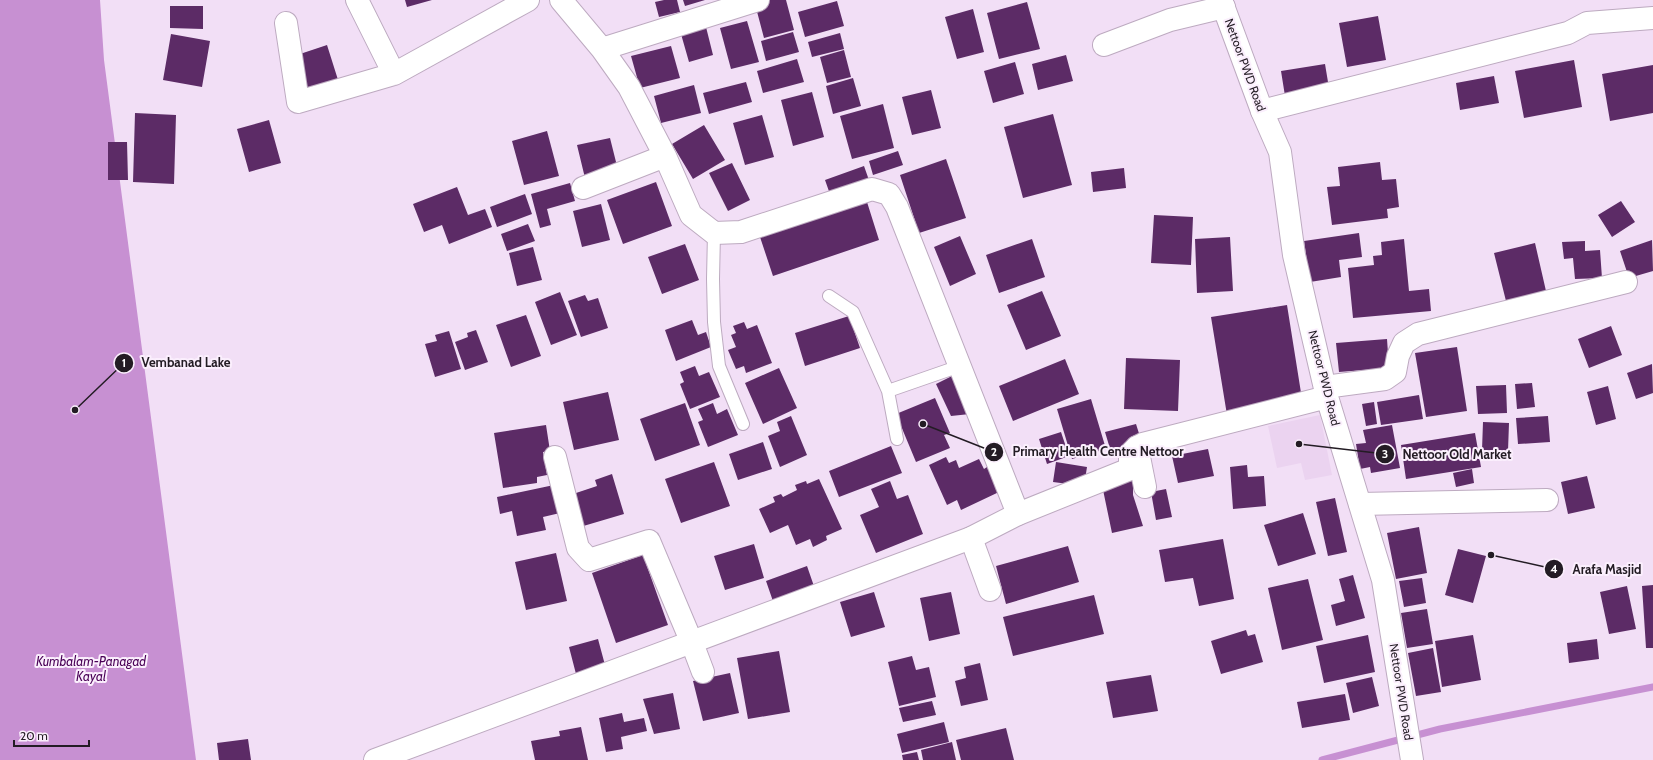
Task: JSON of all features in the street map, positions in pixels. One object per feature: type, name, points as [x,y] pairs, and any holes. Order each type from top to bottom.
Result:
[{"type":"street","points":[[357,0],[394,74]]},
{"type":"street","points":[[286,23],[298,102],[394,74],[528,0]]},
{"type":"street","points":[[561,0],[602,49],[629,87],[665,156],[691,216],[714,233],[741,232],[872,189],[889,194],[897,207],[1018,514]]},
{"type":"street","points":[[602,49],[758,0]]},
{"type":"street","points":[[1104,45],[1170,20],[1223,4]]},
{"type":"street","name":"Nettoor PWD Road","points":[[1223,4],[1262,111],[1280,152],[1294,255],[1326,392],[1383,580],[1412,760]]},
{"type":"street","points":[[1262,111],[1568,33],[1587,23],[1653,18]]},
{"type":"street","points":[[582,188],[665,156]]},
{"type":"street","points":[[375,760],[970,538],[1018,514],[1130,469],[1130,454],[1143,444],[1326,392],[1385,378],[1395,372],[1398,356],[1404,343],[1418,334],[1626,282]]},
{"type":"street","points":[[1137,448],[1145,487]]},
{"type":"street","points":[[555,457],[578,548],[590,560],[649,541],[703,672]]},
{"type":"street","points":[[1360,504],[1547,500]]},
{"type":"street","points":[[970,538],[990,590]]},
{"type":"lane","points":[[714,233],[714,314],[719,366],[743,424]]},
{"type":"lane","points":[[829,296],[853,312],[888,391],[897,439]]},
{"type":"lane","points":[[888,391],[960,366]]},
{"type":"shaded area","points":[[1320,415],[1332,475],[1305,480],[1301,463],[1277,468],[1268,426]]},
{"type":"water","name":"Kumbalam-Panagad Kayal","points":[[0,0],[100,0],[104,60],[196,760],[0,760]]},
{"type":"building","points":[[405,0],[432,0],[407,7]]},
{"type":"building","points":[[677,0],[680,12],[659,17],[655,2]]},
{"type":"building","points":[[683,0],[705,0],[685,6]]},
{"type":"building","points":[[769,0],[786,0],[794,30],[764,38],[755,4]]},
{"type":"building","points":[[837,1],[844,26],[805,37],[798,12]]},
{"type":"building","points":[[1027,2],[1040,49],[999,59],[987,13]]},
{"type":"building","points":[[170,6],[203,6],[203,29],[170,28]]},
{"type":"building","points":[[973,9],[984,52],[957,59],[945,17]]},
{"type":"building","points":[[1378,16],[1386,60],[1347,67],[1339,23]]},
{"type":"building","points":[[747,21],[759,62],[731,69],[720,28]]},
{"type":"building","points":[[706,27],[713,55],[689,62],[681,34]]},
{"type":"building","points":[[793,32],[799,52],[766,61],[761,41]]},
{"type":"building","points":[[840,33],[844,49],[812,57],[808,42]]},
{"type":"building","points":[[171,34],[210,41],[202,87],[163,80]]},
{"type":"building","points":[[327,45],[339,83],[309,93],[297,55]]},
{"type":"building","points":[[671,46],[680,78],[640,88],[631,56]]},
{"type":"building","points":[[844,50],[851,77],[827,83],[820,57]]},
{"type":"building","points":[[1066,55],[1073,81],[1038,90],[1032,64]]},
{"type":"building","points":[[797,59],[804,82],[763,93],[757,71]]},
{"type":"building","points":[[1574,60],[1582,107],[1524,118],[1515,71]]},
{"type":"building","points":[[1015,62],[1024,94],[993,103],[984,71]]},
{"type":"building","points":[[1325,64],[1329,88],[1285,96],[1281,71]]},
{"type":"building","points":[[1653,65],[1653,113],[1610,121],[1602,74]]},
{"type":"building","points":[[1494,76],[1499,103],[1460,110],[1456,83]]},
{"type":"building","points":[[853,78],[861,106],[833,114],[826,86]]},
{"type":"building","points":[[746,82],[752,102],[709,114],[703,93]]},
{"type":"building","points":[[694,85],[701,113],[661,123],[654,96]]},
{"type":"building","points":[[931,90],[941,128],[912,135],[902,97]]},
{"type":"building","points":[[812,92],[824,137],[793,146],[781,100]]},
{"type":"building","points":[[883,104],[894,148],[852,159],[840,116]]},
{"type":"building","points":[[135,113],[176,115],[174,184],[133,182]]},
{"type":"building","points":[[1053,114],[1072,185],[1023,198],[1004,127]]},
{"type":"building","points":[[762,115],[774,157],[745,165],[733,123]]},
{"type":"building","points":[[269,120],[281,163],[249,172],[237,129]]},
{"type":"building","points":[[704,125],[725,160],[693,179],[672,144]]},
{"type":"building","points":[[547,131],[559,176],[524,185],[512,141]]},
{"type":"building","points":[[610,138],[618,170],[585,178],[577,145]]},
{"type":"building","points":[[108,142],[127,142],[128,180],[108,180]]},
{"type":"building","points":[[898,151],[903,165],[873,175],[869,161]]},
{"type":"building","points":[[946,159],[966,218],[919,233],[900,175]]},
{"type":"building","points":[[1380,162],[1382,180],[1396,179],[1399,207],[1387,209],[1388,218],[1332,225],[1327,187],[1340,186],[1338,167]]},
{"type":"building","points":[[732,163],[750,200],[728,211],[709,173]]},
{"type":"building","points":[[864,166],[870,183],[831,197],[825,180]]},
{"type":"building","points":[[1124,168],[1126,188],[1093,192],[1091,172]]},
{"type":"building","points":[[656,182],[672,226],[623,244],[607,200]]},
{"type":"building","points":[[570,183],[575,201],[547,209],[551,225],[540,228],[531,194]]},
{"type":"building","points":[[457,187],[468,215],[485,209],[492,227],[449,244],[442,225],[424,232],[413,204]]},
{"type":"building","points":[[525,194],[532,214],[497,227],[490,207]]},
{"type":"building","points":[[1621,201],[1635,222],[1612,237],[1598,215]]},
{"type":"building","points":[[867,202],[879,240],[773,276],[760,237]]},
{"type":"building","points":[[601,204],[610,240],[582,247],[573,211]]},
{"type":"building","points":[[1154,215],[1193,217],[1191,265],[1151,263]]},
{"type":"building","points":[[528,224],[535,241],[507,251],[501,234]]},
{"type":"building","points":[[1359,233],[1362,257],[1339,260],[1341,277],[1310,282],[1304,241]]},
{"type":"building","points":[[960,236],[976,274],[950,286],[934,247]]},
{"type":"building","points":[[1230,237],[1233,291],[1197,293],[1195,239]]},
{"type":"building","points":[[1032,239],[1045,277],[999,293],[986,255]]},
{"type":"building","points":[[1404,239],[1409,291],[1429,289],[1431,311],[1353,318],[1348,268],[1374,265],[1373,256],[1382,255],[1381,242]]},
{"type":"building","points":[[1652,240],[1653,271],[1629,278],[1620,251]]},
{"type":"building","points":[[1585,241],[1585,251],[1600,250],[1602,278],[1575,279],[1573,258],[1564,259],[1562,242]]},
{"type":"building","points":[[1535,243],[1546,291],[1506,301],[1494,253]]},
{"type":"building","points":[[685,244],[699,280],[662,294],[648,257]]},
{"type":"building","points":[[533,247],[542,280],[517,286],[509,253]]},
{"type":"building","points":[[1042,291],[1061,336],[1026,350],[1007,305]]},
{"type":"building","points":[[560,292],[577,335],[551,345],[535,302]]},
{"type":"building","points":[[585,295],[588,301],[598,298],[608,328],[581,337],[568,301]]},
{"type":"building","points":[[1287,305],[1302,399],[1227,415],[1211,317]]},
{"type":"building","points":[[526,315],[541,356],[511,367],[496,325]]},
{"type":"building","points":[[849,316],[860,348],[805,366],[795,333]]},
{"type":"building","points":[[692,320],[698,335],[706,332],[711,347],[676,361],[665,330]]},
{"type":"building","points":[[744,322],[747,329],[757,325],[772,363],[746,373],[744,366],[736,369],[728,350],[736,347],[731,335],[736,333],[733,326]]},
{"type":"building","points":[[1611,326],[1622,355],[1589,368],[1578,339]]},
{"type":"building","points":[[476,330],[488,362],[465,370],[455,342],[468,337],[467,333]]},
{"type":"building","points":[[449,331],[461,369],[435,377],[425,344],[437,341],[435,335]]},
{"type":"building","points":[[1387,339],[1389,368],[1339,372],[1336,343]]},
{"type":"building","points":[[1457,347],[1467,411],[1426,417],[1415,353]]},
{"type":"building","points":[[1126,358],[1180,360],[1178,411],[1124,409]]},
{"type":"building","points":[[1065,359],[1079,394],[1013,421],[999,386]]},
{"type":"building","points":[[1652,364],[1653,393],[1636,399],[1627,373]]},
{"type":"building","points":[[695,366],[699,376],[709,372],[720,397],[690,409],[680,384],[684,382],[680,372]]},
{"type":"building","points":[[779,368],[797,408],[763,424],[745,383]]},
{"type":"building","points":[[952,376],[970,414],[951,416],[936,384]]},
{"type":"building","points":[[1532,383],[1535,407],[1517,409],[1515,384]]},
{"type":"building","points":[[1506,385],[1507,413],[1478,414],[1476,386]]},
{"type":"building","points":[[1608,386],[1616,419],[1596,425],[1587,392]]},
{"type":"building","points":[[608,392],[619,440],[574,450],[563,402]]},
{"type":"building","points":[[1419,395],[1423,419],[1381,425],[1377,402]]},
{"type":"building","points":[[935,398],[950,433],[944,435],[950,448],[916,462],[896,414]]},
{"type":"building","points":[[1091,399],[1106,449],[1072,459],[1057,409]]},
{"type":"building","points":[[1374,402],[1377,424],[1366,426],[1362,404]]},
{"type":"building","points":[[685,403],[700,445],[655,461],[640,419]]},
{"type":"building","points":[[713,403],[717,414],[727,409],[738,435],[708,447],[698,422],[703,420],[698,409]]},
{"type":"building","points":[[791,416],[807,455],[780,467],[768,436],[780,431],[777,422]]},
{"type":"building","points":[[1548,416],[1550,442],[1518,444],[1516,418]]},
{"type":"building","points":[[1483,422],[1509,423],[1508,451],[1482,450]]},
{"type":"building","points":[[1136,424],[1142,443],[1111,452],[1105,432]]},
{"type":"building","points":[[546,425],[550,451],[543,452],[547,475],[537,477],[537,483],[503,488],[494,433]]},
{"type":"building","points":[[1392,425],[1400,468],[1371,473],[1370,467],[1360,469],[1356,444],[1366,443],[1363,430]]},
{"type":"building","points":[[1061,432],[1069,456],[1047,464],[1039,439]]},
{"type":"building","points":[[1475,433],[1481,467],[1406,479],[1401,445]]},
{"type":"building","points":[[763,442],[772,469],[738,480],[729,454]]},
{"type":"building","points":[[891,446],[902,473],[839,497],[829,471]]},
{"type":"building","points":[[1208,449],[1214,476],[1178,483],[1172,456]]},
{"type":"building","points":[[946,457],[949,463],[956,460],[959,468],[979,459],[984,469],[987,467],[999,492],[961,510],[957,500],[947,505],[929,465]]},
{"type":"building","points":[[714,462],[730,506],[681,523],[665,479]]},
{"type":"building","points":[[1056,462],[1087,467],[1084,486],[1053,482]]},
{"type":"building","points":[[1247,465],[1248,477],[1264,476],[1266,506],[1233,509],[1230,467]]},
{"type":"building","points":[[1472,469],[1474,483],[1456,487],[1453,473]]},
{"type":"building","points":[[612,474],[624,514],[580,527],[570,495],[597,486],[595,480]]},
{"type":"building","points":[[1587,476],[1595,508],[1568,514],[1561,482]]},
{"type":"building","points":[[819,479],[842,529],[826,536],[827,540],[813,547],[810,539],[796,545],[788,525],[770,533],[759,509],[775,502],[773,497],[781,494],[783,497],[797,490],[795,485],[806,481],[807,484]]},
{"type":"building","points":[[1133,479],[1133,495],[1143,526],[1112,533],[1102,485]]},
{"type":"building","points":[[890,481],[897,499],[908,495],[923,534],[876,553],[860,515],[879,507],[871,489]]},
{"type":"building","points":[[554,485],[560,513],[543,517],[546,530],[517,536],[512,511],[500,514],[497,497]]},
{"type":"building","points":[[1166,489],[1172,517],[1156,520],[1151,492]]},
{"type":"building","points":[[1335,498],[1347,552],[1328,556],[1316,502]]},
{"type":"building","points":[[1303,513],[1316,554],[1278,566],[1264,525]]},
{"type":"building","points":[[1419,527],[1427,573],[1396,579],[1387,533]]},
{"type":"building","points":[[1223,539],[1234,599],[1199,606],[1193,578],[1165,582],[1159,550]]},
{"type":"building","points":[[754,544],[764,578],[725,590],[714,556]]},
{"type":"building","points":[[1068,546],[1079,582],[1006,604],[996,566]]},
{"type":"building","points":[[1458,549],[1486,556],[1473,603],[1445,595]]},
{"type":"building","points":[[556,553],[567,601],[526,610],[515,562]]},
{"type":"building","points":[[643,555],[668,625],[616,643],[592,573]]},
{"type":"building","points":[[807,566],[816,592],[775,607],[766,581]]},
{"type":"building","points":[[1353,575],[1365,618],[1336,626],[1331,605],[1345,601],[1339,579]]},
{"type":"building","points":[[1422,578],[1426,603],[1404,607],[1399,581]]},
{"type":"building","points":[[1308,579],[1323,640],[1282,650],[1268,588]]},
{"type":"building","points":[[1653,585],[1653,648],[1646,648],[1642,586]]},
{"type":"building","points":[[1627,586],[1636,629],[1609,634],[1600,592]]},
{"type":"building","points":[[874,592],[885,627],[851,637],[840,602]]},
{"type":"building","points":[[951,592],[960,634],[929,641],[920,598]]},
{"type":"building","points":[[1094,595],[1104,634],[1013,656],[1003,617]]},
{"type":"building","points":[[1427,609],[1433,644],[1407,648],[1401,613]]},
{"type":"building","points":[[1246,630],[1248,636],[1255,634],[1263,662],[1221,674],[1211,641]]},
{"type":"building","points":[[1368,635],[1375,672],[1324,683],[1316,646]]},
{"type":"building","points":[[1473,635],[1481,680],[1442,687],[1435,641]]},
{"type":"building","points":[[598,639],[605,665],[576,674],[569,647]]},
{"type":"building","points":[[1597,639],[1599,659],[1569,663],[1567,643]]},
{"type":"building","points":[[1433,648],[1441,692],[1416,696],[1408,653]]},
{"type":"building","points":[[779,651],[790,712],[748,719],[737,658]]},
{"type":"building","points":[[912,656],[916,670],[929,667],[936,697],[899,706],[888,662]]},
{"type":"building","points":[[980,663],[988,700],[961,706],[955,681],[966,678],[964,667]]},
{"type":"building","points":[[730,673],[739,713],[703,721],[693,681]]},
{"type":"building","points":[[1151,675],[1158,711],[1113,718],[1106,682]]},
{"type":"building","points":[[1372,677],[1379,706],[1353,713],[1346,683]]},
{"type":"building","points":[[673,693],[680,729],[654,734],[643,699]]},
{"type":"building","points":[[1345,694],[1350,720],[1302,728],[1297,702]]},
{"type":"building","points":[[932,701],[936,715],[903,722],[899,708]]},
{"type":"building","points":[[622,713],[624,722],[644,718],[647,731],[621,737],[623,749],[606,752],[599,718]]},
{"type":"building","points":[[944,722],[949,742],[902,753],[897,734]]},
{"type":"building","points":[[581,727],[588,760],[535,760],[531,741],[560,736],[559,731]]},
{"type":"building","points":[[1006,728],[1014,760],[961,760],[956,740]]},
{"type":"building","points":[[248,739],[251,760],[219,760],[217,743]]},
{"type":"building","points":[[952,742],[956,760],[923,760],[921,750]]},
{"type":"building","points":[[917,752],[919,760],[903,760],[902,755]]},
{"type":"waterway","points":[[1322,760],[1440,729],[1653,687]]},
{"type":"place","name":"Vembanad Lake","points":[[75,410]]},
{"type":"place","name":"Primary Health Centre Nettoor","points":[[923,424]]},
{"type":"place","name":"Nettoor Old Market","points":[[1299,444]]},
{"type":"place","name":"Arafa Masjid","points":[[1491,555]]}]
